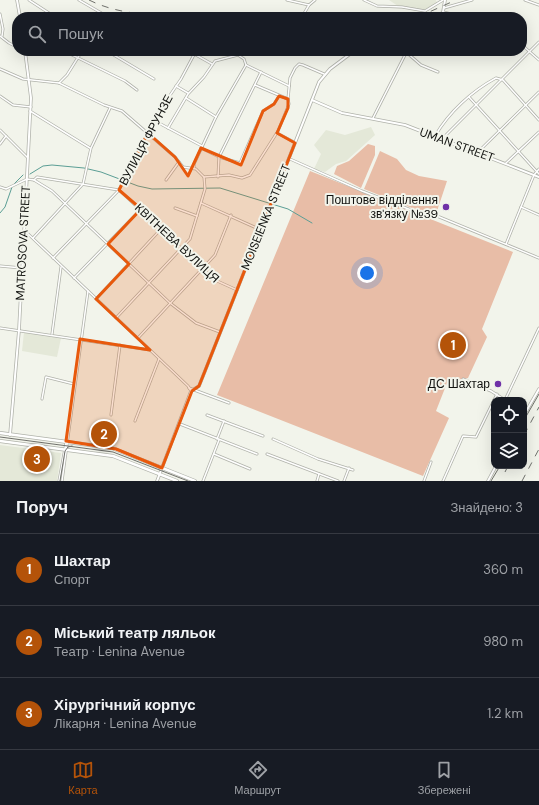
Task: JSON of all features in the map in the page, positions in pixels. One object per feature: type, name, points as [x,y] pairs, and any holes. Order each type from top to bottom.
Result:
[{"type":"main road","points":[[0,433],[116,449],[195,481]]},
{"type":"main road","points":[[0,441],[118,457],[177,481]]},
{"type":"street","points":[[17,0],[19,12]]},
{"type":"street","points":[[29,0],[47,12]]},
{"type":"street","points":[[79,0],[100,12]]},
{"type":"street","points":[[287,0],[309,5]]},
{"type":"street","points":[[305,12],[309,5],[315,0]]},
{"type":"street","points":[[364,0],[377,6],[402,7],[425,11],[444,0]]},
{"type":"street","points":[[442,12],[444,8],[444,0]]},
{"type":"street","points":[[444,8],[457,3],[472,0]]},
{"type":"street","points":[[525,0],[539,4]]},
{"type":"street","points":[[0,14],[3,29],[1,36],[12,45]]},
{"type":"street","points":[[527,55],[539,42]]},
{"type":"street","points":[[527,49],[539,60]]},
{"type":"street","name":"MATROSOVA STREET","points":[[10,435],[19,330],[31,107],[30,79],[26,56]]},
{"type":"street","points":[[73,56],[125,82],[137,90]]},
{"type":"street","points":[[59,84],[65,78],[80,56]]},
{"type":"street","points":[[115,56],[154,79]]},
{"type":"street","name":"ВУЛИЦЯ ФРУНЗЕ","points":[[53,258],[119,190],[148,133],[195,56]]},
{"type":"street","points":[[199,56],[212,64]]},
{"type":"street","points":[[168,128],[188,94],[207,73],[214,61],[234,56]]},
{"type":"street","points":[[240,56],[244,59],[246,65],[289,86]]},
{"type":"street","name":"MOISEIENKA STREET","points":[[194,390],[199,386],[290,159],[312,100],[324,74],[347,56]]},
{"type":"street","points":[[373,118],[404,56]]},
{"type":"street","points":[[410,56],[421,66],[438,72]]},
{"type":"street","points":[[442,139],[526,56]]},
{"type":"street","points":[[204,177],[229,175],[242,178],[250,175],[277,133],[288,108],[289,86],[293,72],[299,64],[315,69],[324,74]]},
{"type":"street","points":[[194,168],[216,117],[246,65]]},
{"type":"street","points":[[0,69],[20,78],[59,84],[110,108],[126,113],[186,169],[194,168],[204,177],[206,185],[190,239],[116,318]]},
{"type":"street","points":[[218,177],[219,157],[261,72]]},
{"type":"street","points":[[435,136],[453,112],[469,97],[496,78],[503,80],[539,120]]},
{"type":"street","points":[[255,85],[288,99]]},
{"type":"street","points":[[176,86],[188,94]]},
{"type":"street","points":[[478,152],[539,92]]},
{"type":"street","points":[[0,96],[13,105],[31,107]]},
{"type":"street","points":[[155,121],[219,157],[240,163],[263,111],[274,104],[279,96]]},
{"type":"street","points":[[469,97],[538,170],[539,175]]},
{"type":"street","points":[[186,98],[216,117]]},
{"type":"street","name":"UMAN STREET","points":[[312,100],[342,113],[405,125],[478,152],[534,175],[539,175]]},
{"type":"street","points":[[33,238],[83,184],[91,148],[110,108]]},
{"type":"street","points":[[30,111],[91,148]]},
{"type":"street","points":[[0,130],[28,157]]},
{"type":"street","points":[[506,163],[539,132]]},
{"type":"street","points":[[277,133],[296,143]]},
{"type":"street","points":[[0,144],[6,136]]},
{"type":"street","points":[[290,159],[362,192],[424,215],[437,216],[539,258]]},
{"type":"street","points":[[166,180],[179,162]]},
{"type":"street","points":[[506,244],[534,175],[538,170]]},
{"type":"street","points":[[34,180],[38,177],[119,190]]},
{"type":"street","points":[[0,187],[6,189],[27,179],[34,180],[49,188],[150,282],[170,303],[196,323],[220,332]]},
{"type":"street","name":"КВІТНЕВА ВУЛИЦЯ","points":[[119,190],[141,209],[218,283],[237,290]]},
{"type":"street","points":[[201,203],[261,230]]},
{"type":"street","points":[[521,207],[539,215]]},
{"type":"street","points":[[175,208],[198,216]]},
{"type":"street","points":[[74,278],[141,209]]},
{"type":"street","points":[[137,338],[217,251],[231,216]]},
{"type":"street","points":[[96,299],[162,229]]},
{"type":"street","points":[[24,230],[190,388],[229,403]]},
{"type":"street","points":[[0,266],[22,268]]},
{"type":"street","points":[[52,334],[62,266]]},
{"type":"street","points":[[62,481],[66,441],[88,291]]},
{"type":"street","points":[[0,328],[52,334],[150,350]]},
{"type":"street","points":[[506,397],[539,328]]},
{"type":"street","points":[[141,348],[144,347],[144,344]]},
{"type":"street","points":[[111,415],[120,345]]},
{"type":"street","points":[[135,421],[160,359]]},
{"type":"street","points":[[42,399],[46,377],[74,384]]},
{"type":"street","points":[[463,378],[501,397]]},
{"type":"street","points":[[158,481],[180,424],[191,391],[190,388]]},
{"type":"street","points":[[527,409],[539,389]]},
{"type":"street","points":[[443,481],[464,436],[476,437],[497,394]]},
{"type":"street","points":[[206,414],[263,436]]},
{"type":"street","points":[[203,481],[214,454],[224,421]]},
{"type":"street","points":[[180,424],[257,454]]},
{"type":"street","points":[[273,439],[318,459],[353,470]]},
{"type":"street","points":[[59,481],[66,450]]},
{"type":"street","points":[[214,454],[250,469]]},
{"type":"street","points":[[267,454],[338,481]]},
{"type":"street","points":[[424,481],[431,462]]},
{"type":"street","points":[[344,481],[349,468]]},
{"type":"street","points":[[488,481],[494,469]]},
{"type":"street","points":[[317,481],[320,474]]},
{"type":"highlighted area","points":[[279,96],[288,99],[288,108],[277,133],[295,143],[199,386],[192,391],[162,468],[116,449],[66,441],[80,339],[150,350],[96,299],[129,264],[108,244],[141,209],[119,190],[148,133],[175,157],[188,176],[201,148],[241,165],[263,111],[274,104]]},
{"type":"shaded area","points":[[389,0],[436,0],[437,3],[425,10],[398,6]]},
{"type":"shaded area","points":[[371,127],[375,135],[346,161],[336,164],[325,172],[314,169],[321,154],[314,145],[326,130],[345,135]]},
{"type":"shaded area","points":[[368,144],[375,146],[375,155],[361,188],[334,174],[337,166],[349,161]]},
{"type":"shaded area","points":[[380,151],[397,159],[406,170],[419,176],[447,181],[436,214],[427,214],[364,189]]},
{"type":"shaded area","points":[[310,171],[513,252],[482,329],[487,337],[468,378],[447,383],[436,411],[449,418],[423,476],[217,395]]},
{"type":"shaded area","points":[[24,332],[61,338],[57,357],[22,351]]},
{"type":"shaded area","points":[[0,445],[61,453],[57,481],[0,481]]},
{"type":"waterway","points":[[30,174],[43,166],[52,165],[84,168],[101,172],[138,186],[152,189],[220,188],[288,209],[312,223]]},
{"type":"waterway","points":[[14,184],[23,175]]},
{"type":"waterway","points":[[0,213],[5,207],[12,187]]},
{"type":"tram line","points":[[527,415],[539,394]]},
{"type":"tram line","points":[[0,437],[113,452],[188,481]]},
{"type":"tram line","points":[[60,481],[65,451],[68,447],[72,446]]},
{"type":"tram line","points":[[491,481],[498,469]]},
{"type":"railway","points":[[89,0],[103,6],[127,12]]},
{"type":"railway","points":[[429,12],[456,0]]},
{"type":"railway","points":[[525,433],[539,407]]},
{"type":"railway","points":[[522,481],[539,449]]},
{"type":"place","name":"Поштове відділення зв'язку №39","points":[[446,207]]},
{"type":"place","name":"Шахтар","points":[[453,345]]},
{"type":"place","name":"ДС Шахтар","points":[[498,384]]},
{"type":"place","name":"Міський театр ляльок","points":[[104,434]]},
{"type":"place","name":"Хірургічний корпус","points":[[37,459]]}]
